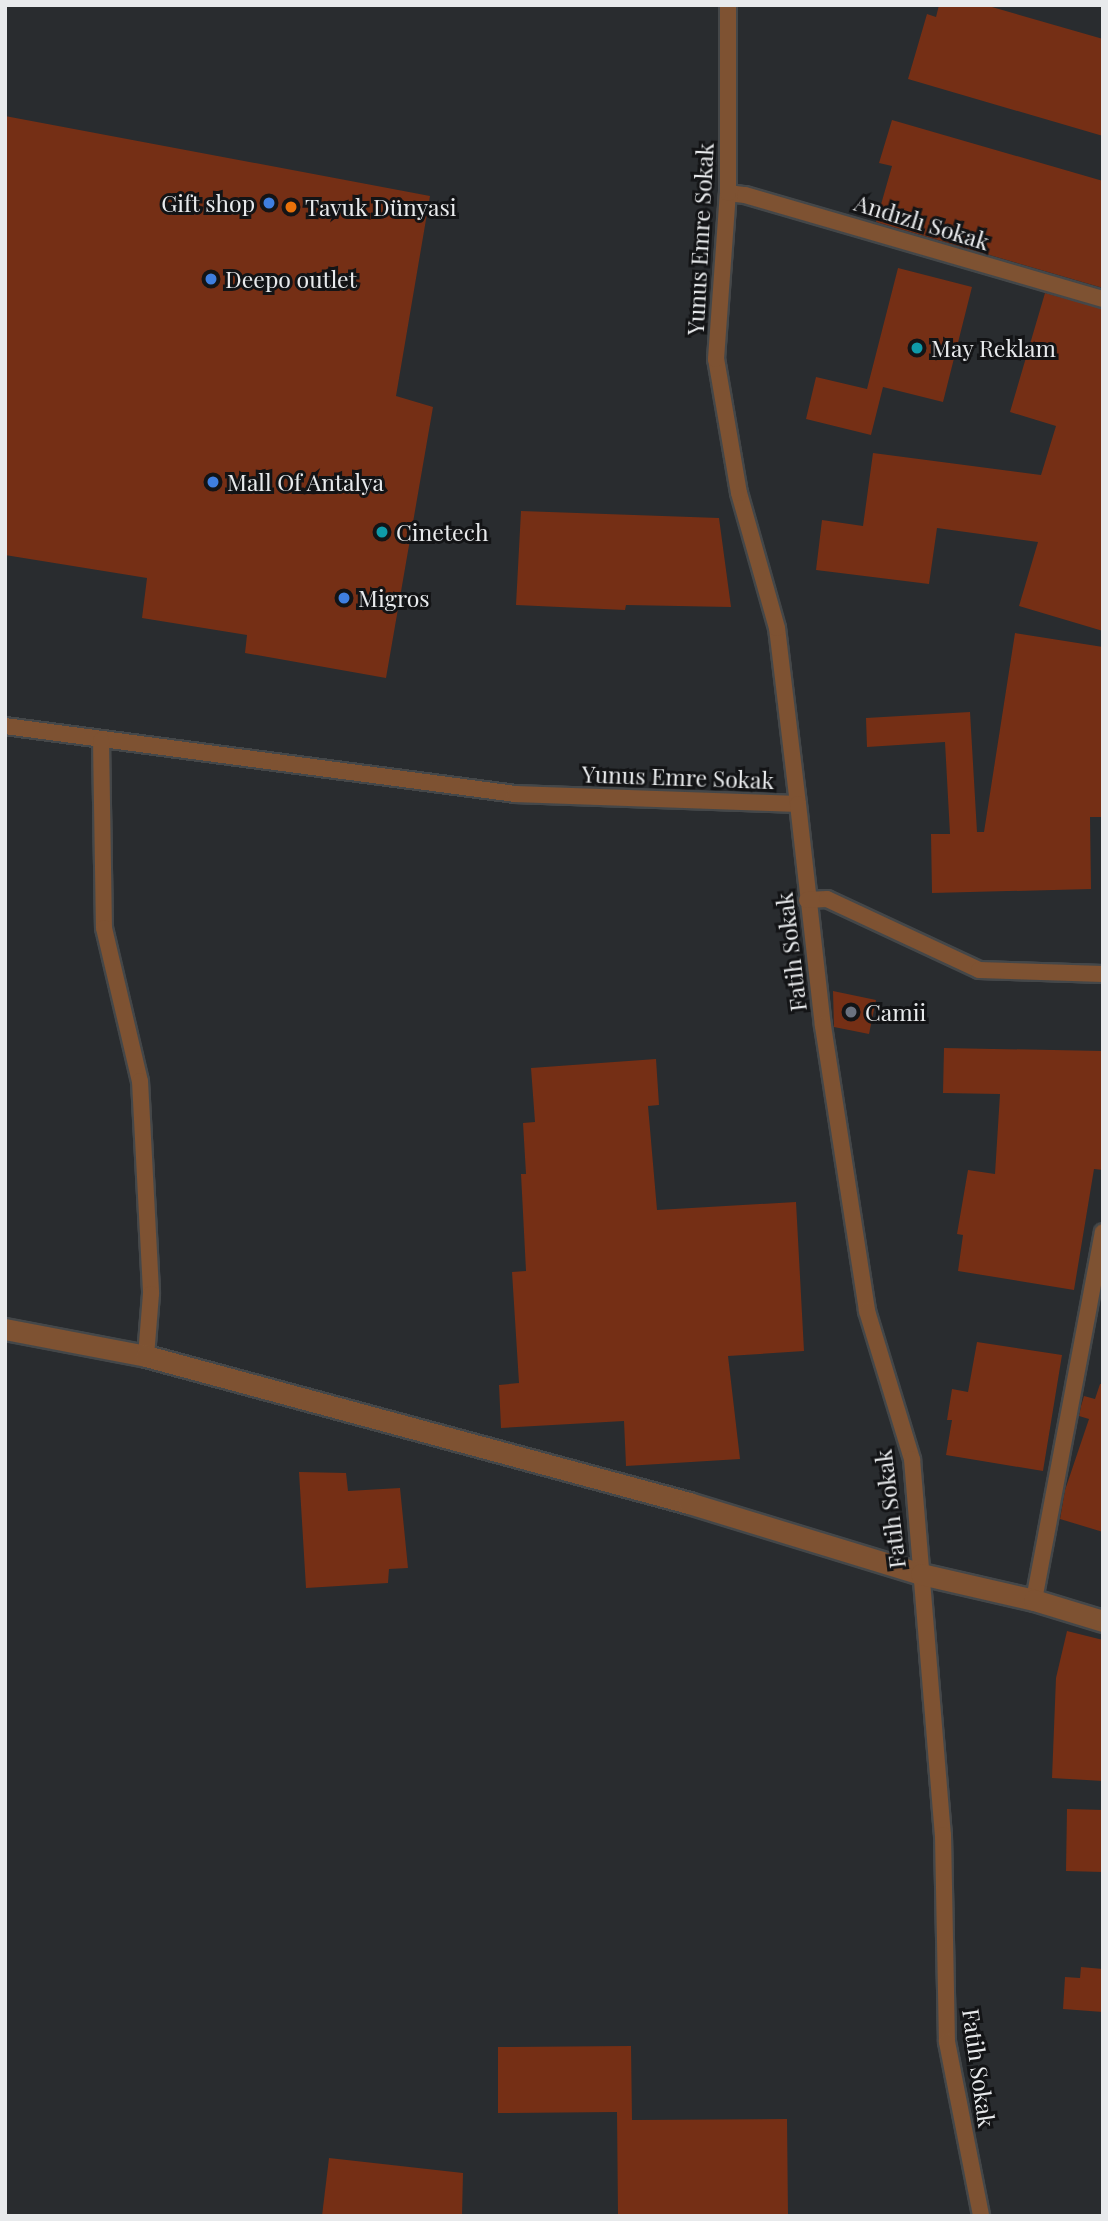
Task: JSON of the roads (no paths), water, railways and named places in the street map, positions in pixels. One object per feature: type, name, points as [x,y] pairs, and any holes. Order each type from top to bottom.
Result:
[{"type":"street","name":"Yunus Emre Sokak","points":[[5,726],[515,794],[798,804],[777,628],[739,493],[716,359],[728,194],[728,5]]},
{"type":"street","name":"Andızlı Sokak","points":[[728,194],[746,195],[822,216],[1103,299]]},
{"type":"street","points":[[101,740],[103,928],[140,1081],[151,1294],[146,1356]]},
{"type":"street","name":"Fatih Sokak","points":[[798,804],[823,1026],[867,1311],[912,1459],[943,1835],[947,2042],[981,2216]]},
{"type":"street","points":[[807,900],[827,899],[979,970],[1103,974]]},
{"type":"street","points":[[1034,1600],[1103,1233]]},
{"type":"street","points":[[5,1329],[146,1356],[689,1503],[921,1574],[1034,1600],[1103,1621]]},
{"type":"place","name":"Gift shop","points":[[269,203]]},
{"type":"place","name":"Tavuk Dünyasi","points":[[291,207]]},
{"type":"place","name":"Deepo outlet","points":[[211,279]]},
{"type":"place","name":"May Reklam","points":[[917,348]]},
{"type":"place","name":"Mall Of Antalya","points":[[213,482]]},
{"type":"place","name":"Cinetech","points":[[382,532]]},
{"type":"place","name":"Migros","points":[[344,598]]},
{"type":"place","name":"Camii","points":[[851,1012]]}]
